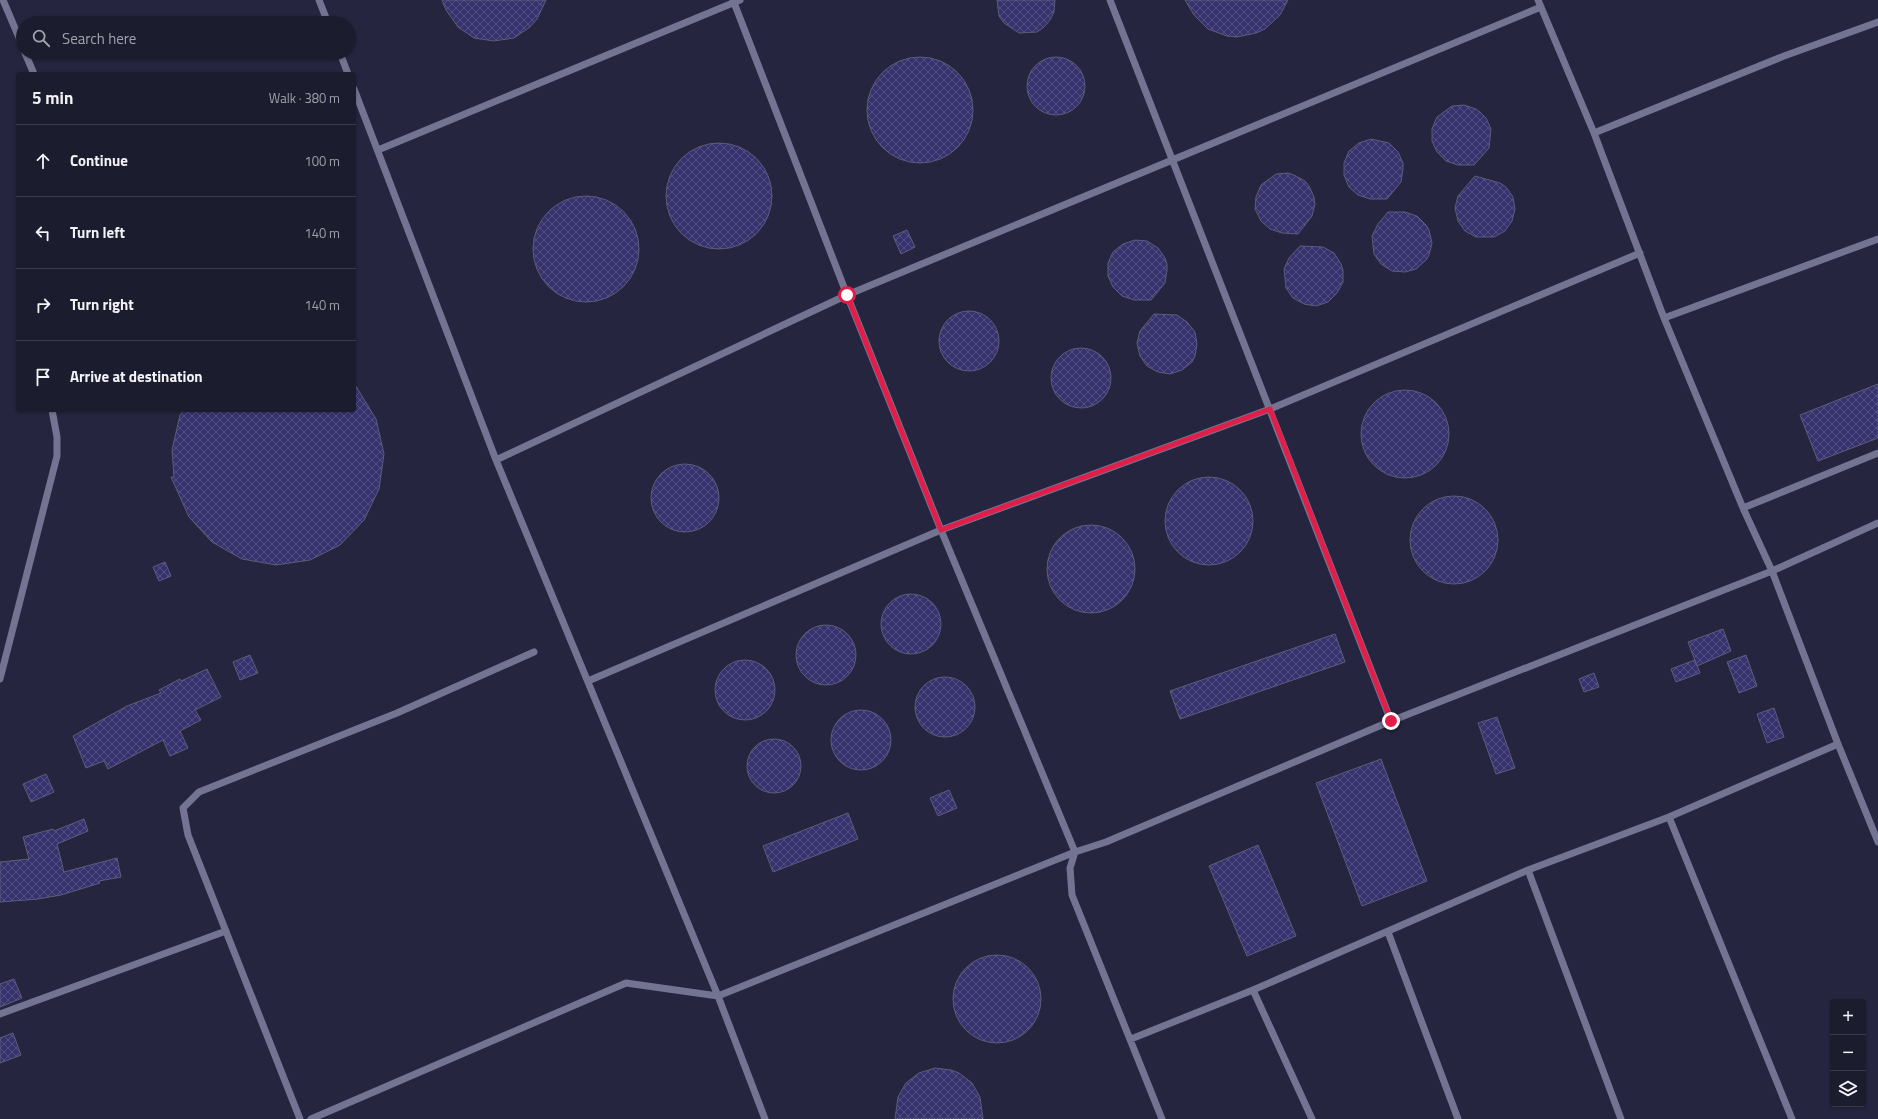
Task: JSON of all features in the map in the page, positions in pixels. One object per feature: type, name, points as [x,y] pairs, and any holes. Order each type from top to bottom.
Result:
[{"type":"lane","points":[[3,0],[16,31]]},
{"type":"lane","points":[[319,0],[325,16]]},
{"type":"lane","points":[[1110,0],[1391,721]]},
{"type":"lane","points":[[378,150],[736,1],[847,295],[941,530],[1075,852],[1070,868],[1072,896],[1162,1119]]},
{"type":"lane","points":[[496,460],[847,295],[1173,160],[1539,4],[1594,133],[1664,318],[1743,508],[1772,571],[1838,744],[1878,842]]},
{"type":"lane","points":[[1594,133],[1784,56],[1878,22]]},
{"type":"lane","points":[[29,60],[33,72]]},
{"type":"lane","points":[[343,60],[347,72]]},
{"type":"lane","points":[[356,94],[496,460],[718,996],[765,1119]]},
{"type":"lane","points":[[1664,318],[1878,239]]},
{"type":"lane","points":[[588,681],[941,530],[1270,409],[1640,253]]},
{"type":"lane","points":[[0,679],[57,456],[57,437],[52,412]]},
{"type":"lane","points":[[1743,508],[1878,453]]},
{"type":"lane","points":[[311,1119],[626,983],[718,996],[1075,852],[1106,842],[1391,721],[1772,571],[1878,523]]},
{"type":"lane","points":[[300,1119],[188,835],[184,808],[199,792],[396,713],[534,652]]},
{"type":"lane","points":[[1131,1040],[1253,990],[1528,870],[1669,817],[1838,744]]},
{"type":"lane","points":[[1669,817],[1792,1119]]},
{"type":"lane","points":[[1528,870],[1621,1119]]},
{"type":"lane","points":[[0,1014],[226,932]]},
{"type":"lane","points":[[1388,932],[1458,1119]]},
{"type":"lane","points":[[1253,990],[1312,1119]]},
{"type":"building","points":[[442,0],[546,0],[537,19],[530,27],[514,38],[494,41],[474,38],[458,27],[446,10]]},
{"type":"building","points":[[997,0],[1055,0],[1054,12],[1050,20],[1037,32],[1019,33],[1004,23],[999,16]]},
{"type":"building","points":[[1185,0],[1288,0],[1280,15],[1265,29],[1256,33],[1237,37],[1227,36],[1208,29],[1194,15]]},
{"type":"building","points":[[920,57],[940,61],[957,73],[969,90],[973,110],[969,130],[957,147],[940,159],[920,163],[900,159],[883,147],[871,130],[867,110],[871,90],[883,73],[900,61]]},
{"type":"building","points":[[1056,57],[1067,59],[1080,70],[1083,75],[1085,86],[1083,97],[1072,110],[1067,113],[1056,115],[1045,113],[1032,102],[1029,97],[1027,86],[1029,75],[1040,62],[1045,59]]},
{"type":"building","points":[[1464,105],[1476,109],[1481,113],[1486,118],[1491,129],[1489,148],[1474,165],[1458,165],[1446,161],[1437,152],[1432,141],[1432,129],[1437,117],[1452,106]]},
{"type":"building","points":[[1371,139],[1389,143],[1398,152],[1403,163],[1401,182],[1387,199],[1370,199],[1358,195],[1349,187],[1344,175],[1344,163],[1349,151],[1359,143]]},
{"type":"building","points":[[719,143],[739,147],[756,159],[768,176],[772,196],[768,216],[756,233],[739,245],[719,249],[699,245],[682,233],[670,216],[666,196],[670,176],[682,159],[699,147]]},
{"type":"building","points":[[1288,173],[1305,181],[1314,197],[1315,204],[1312,216],[1298,234],[1282,233],[1270,229],[1261,221],[1255,209],[1256,197],[1261,185],[1276,174]]},
{"type":"building","points":[[1475,176],[1500,183],[1506,187],[1513,197],[1515,209],[1512,221],[1505,231],[1494,237],[1476,237],[1465,231],[1458,221],[1455,208],[1458,196]]},
{"type":"building","points":[[586,196],[606,200],[623,212],[635,229],[639,249],[635,269],[623,286],[606,298],[586,302],[566,298],[549,286],[537,269],[533,249],[537,229],[549,212],[566,200]]},
{"type":"building","points":[[1388,212],[1405,212],[1417,216],[1429,230],[1432,243],[1429,255],[1426,260],[1416,269],[1405,272],[1392,271],[1381,264],[1374,254],[1372,236],[1378,224]]},
{"type":"building","points":[[907,230],[915,247],[901,254],[893,236]]},
{"type":"building","points":[[1135,240],[1147,241],[1158,248],[1167,264],[1165,283],[1151,300],[1134,300],[1122,296],[1113,287],[1108,276],[1108,263],[1113,252],[1123,244]]},
{"type":"building","points":[[1300,246],[1323,247],[1334,253],[1341,264],[1343,270],[1343,282],[1337,293],[1328,302],[1316,306],[1304,304],[1293,298],[1286,288],[1284,269],[1289,258]]},
{"type":"building","points":[[969,311],[986,316],[994,324],[999,341],[994,358],[986,366],[969,371],[952,366],[944,358],[939,341],[944,324],[952,316]]},
{"type":"building","points":[[1154,314],[1177,315],[1187,322],[1195,332],[1197,344],[1195,356],[1192,362],[1182,370],[1170,374],[1158,372],[1147,366],[1140,356],[1137,343],[1140,331]]},
{"type":"building","points":[[1081,348],[1098,353],[1106,361],[1111,378],[1106,395],[1098,403],[1081,408],[1064,403],[1056,395],[1051,378],[1056,361],[1064,353]]},
{"type":"building","points":[[1878,384],[1878,438],[1818,461],[1800,415]]},
{"type":"building","points":[[356,386],[376,419],[384,454],[379,489],[364,520],[340,545],[310,560],[276,565],[242,559],[212,542],[189,517],[171,477],[174,477],[172,450],[180,415],[182,412],[356,412]]},
{"type":"building","points":[[1405,390],[1422,394],[1436,403],[1445,417],[1449,434],[1445,451],[1436,465],[1422,474],[1405,478],[1388,474],[1374,465],[1365,451],[1361,434],[1365,417],[1374,403],[1388,394]]},
{"type":"building","points":[[678,464],[692,464],[704,469],[714,479],[719,491],[719,505],[714,517],[704,527],[692,532],[678,532],[666,527],[656,517],[651,505],[651,491],[656,479],[666,469]]},
{"type":"building","points":[[1209,477],[1226,481],[1240,490],[1249,504],[1253,521],[1249,538],[1240,552],[1226,561],[1209,565],[1192,561],[1178,552],[1169,538],[1165,521],[1169,504],[1178,490],[1192,481]]},
{"type":"building","points":[[1454,496],[1471,500],[1485,509],[1494,523],[1498,540],[1494,557],[1485,571],[1471,580],[1454,584],[1437,580],[1423,571],[1414,557],[1410,540],[1414,523],[1423,509],[1437,500]]},
{"type":"building","points":[[1091,525],[1108,529],[1122,538],[1131,552],[1135,569],[1131,586],[1122,600],[1108,609],[1091,613],[1074,609],[1060,600],[1051,586],[1047,569],[1051,552],[1060,538],[1074,529]]},
{"type":"building","points":[[165,562],[171,576],[159,581],[153,567]]},
{"type":"building","points":[[911,594],[928,599],[936,607],[941,624],[936,641],[928,649],[911,654],[894,649],[886,641],[881,624],[886,607],[894,599]]},
{"type":"building","points":[[826,625],[843,630],[851,638],[856,655],[851,672],[843,680],[826,685],[809,680],[801,672],[796,655],[801,638],[809,630]]},
{"type":"building","points":[[1723,629],[1731,651],[1697,666],[1688,642]]},
{"type":"building","points":[[1335,634],[1345,662],[1180,719],[1170,691]]},
{"type":"building","points":[[250,655],[258,673],[240,680],[233,662]]},
{"type":"building","points":[[1746,655],[1757,686],[1739,693],[1727,662]]},
{"type":"building","points":[[745,660],[762,665],[770,673],[775,690],[770,707],[762,715],[745,720],[728,715],[720,707],[715,690],[720,673],[728,665]]},
{"type":"building","points":[[1695,660],[1700,673],[1676,682],[1671,669]]},
{"type":"building","points":[[207,669],[221,697],[195,710],[201,720],[180,731],[188,748],[170,756],[163,740],[108,769],[104,761],[86,768],[73,736],[127,706],[161,693],[159,690],[180,679],[181,681]]},
{"type":"building","points":[[1594,673],[1599,687],[1584,692],[1579,679]]},
{"type":"building","points":[[945,677],[962,682],[970,690],[975,707],[970,724],[962,732],[945,737],[928,732],[920,724],[915,707],[920,690],[928,682]]},
{"type":"building","points":[[1774,708],[1784,737],[1767,743],[1757,714]]},
{"type":"building","points":[[861,710],[878,715],[886,723],[891,740],[886,757],[878,765],[861,770],[844,765],[836,757],[831,740],[836,723],[844,715]]},
{"type":"building","points":[[1497,717],[1515,768],[1496,774],[1478,723]]},
{"type":"building","points":[[774,739],[784,741],[793,747],[799,756],[801,766],[799,776],[793,785],[784,791],[774,793],[764,791],[755,785],[749,776],[747,766],[749,756],[755,747],[764,741]]},
{"type":"building","points":[[1381,759],[1427,881],[1362,906],[1316,783]]},
{"type":"building","points":[[46,774],[54,792],[31,802],[23,784]]},
{"type":"building","points":[[949,790],[957,808],[938,816],[930,798]]},
{"type":"building","points":[[848,813],[858,839],[773,872],[763,846]]},
{"type":"building","points":[[84,819],[88,831],[57,844],[64,872],[117,858],[121,877],[99,881],[100,883],[61,895],[38,899],[0,902],[0,862],[29,859],[23,837],[53,829],[54,831]]},
{"type":"building","points":[[1258,845],[1296,936],[1247,956],[1209,866]]},
{"type":"building","points":[[997,955],[1014,959],[1028,968],[1037,982],[1041,999],[1037,1016],[1028,1030],[1014,1039],[997,1043],[980,1039],[966,1030],[957,1016],[953,999],[957,982],[966,968],[980,959]]},
{"type":"building","points":[[14,979],[22,998],[0,1007],[0,984]]},
{"type":"building","points":[[13,1033],[21,1055],[0,1063],[0,1038]]},
{"type":"building","points":[[935,1068],[951,1070],[959,1073],[972,1083],[980,1097],[983,1119],[895,1119],[898,1097],[906,1083],[919,1073]]},
{"type":"route","points":[[847,295],[941,530],[1270,409],[1391,721]]}]
